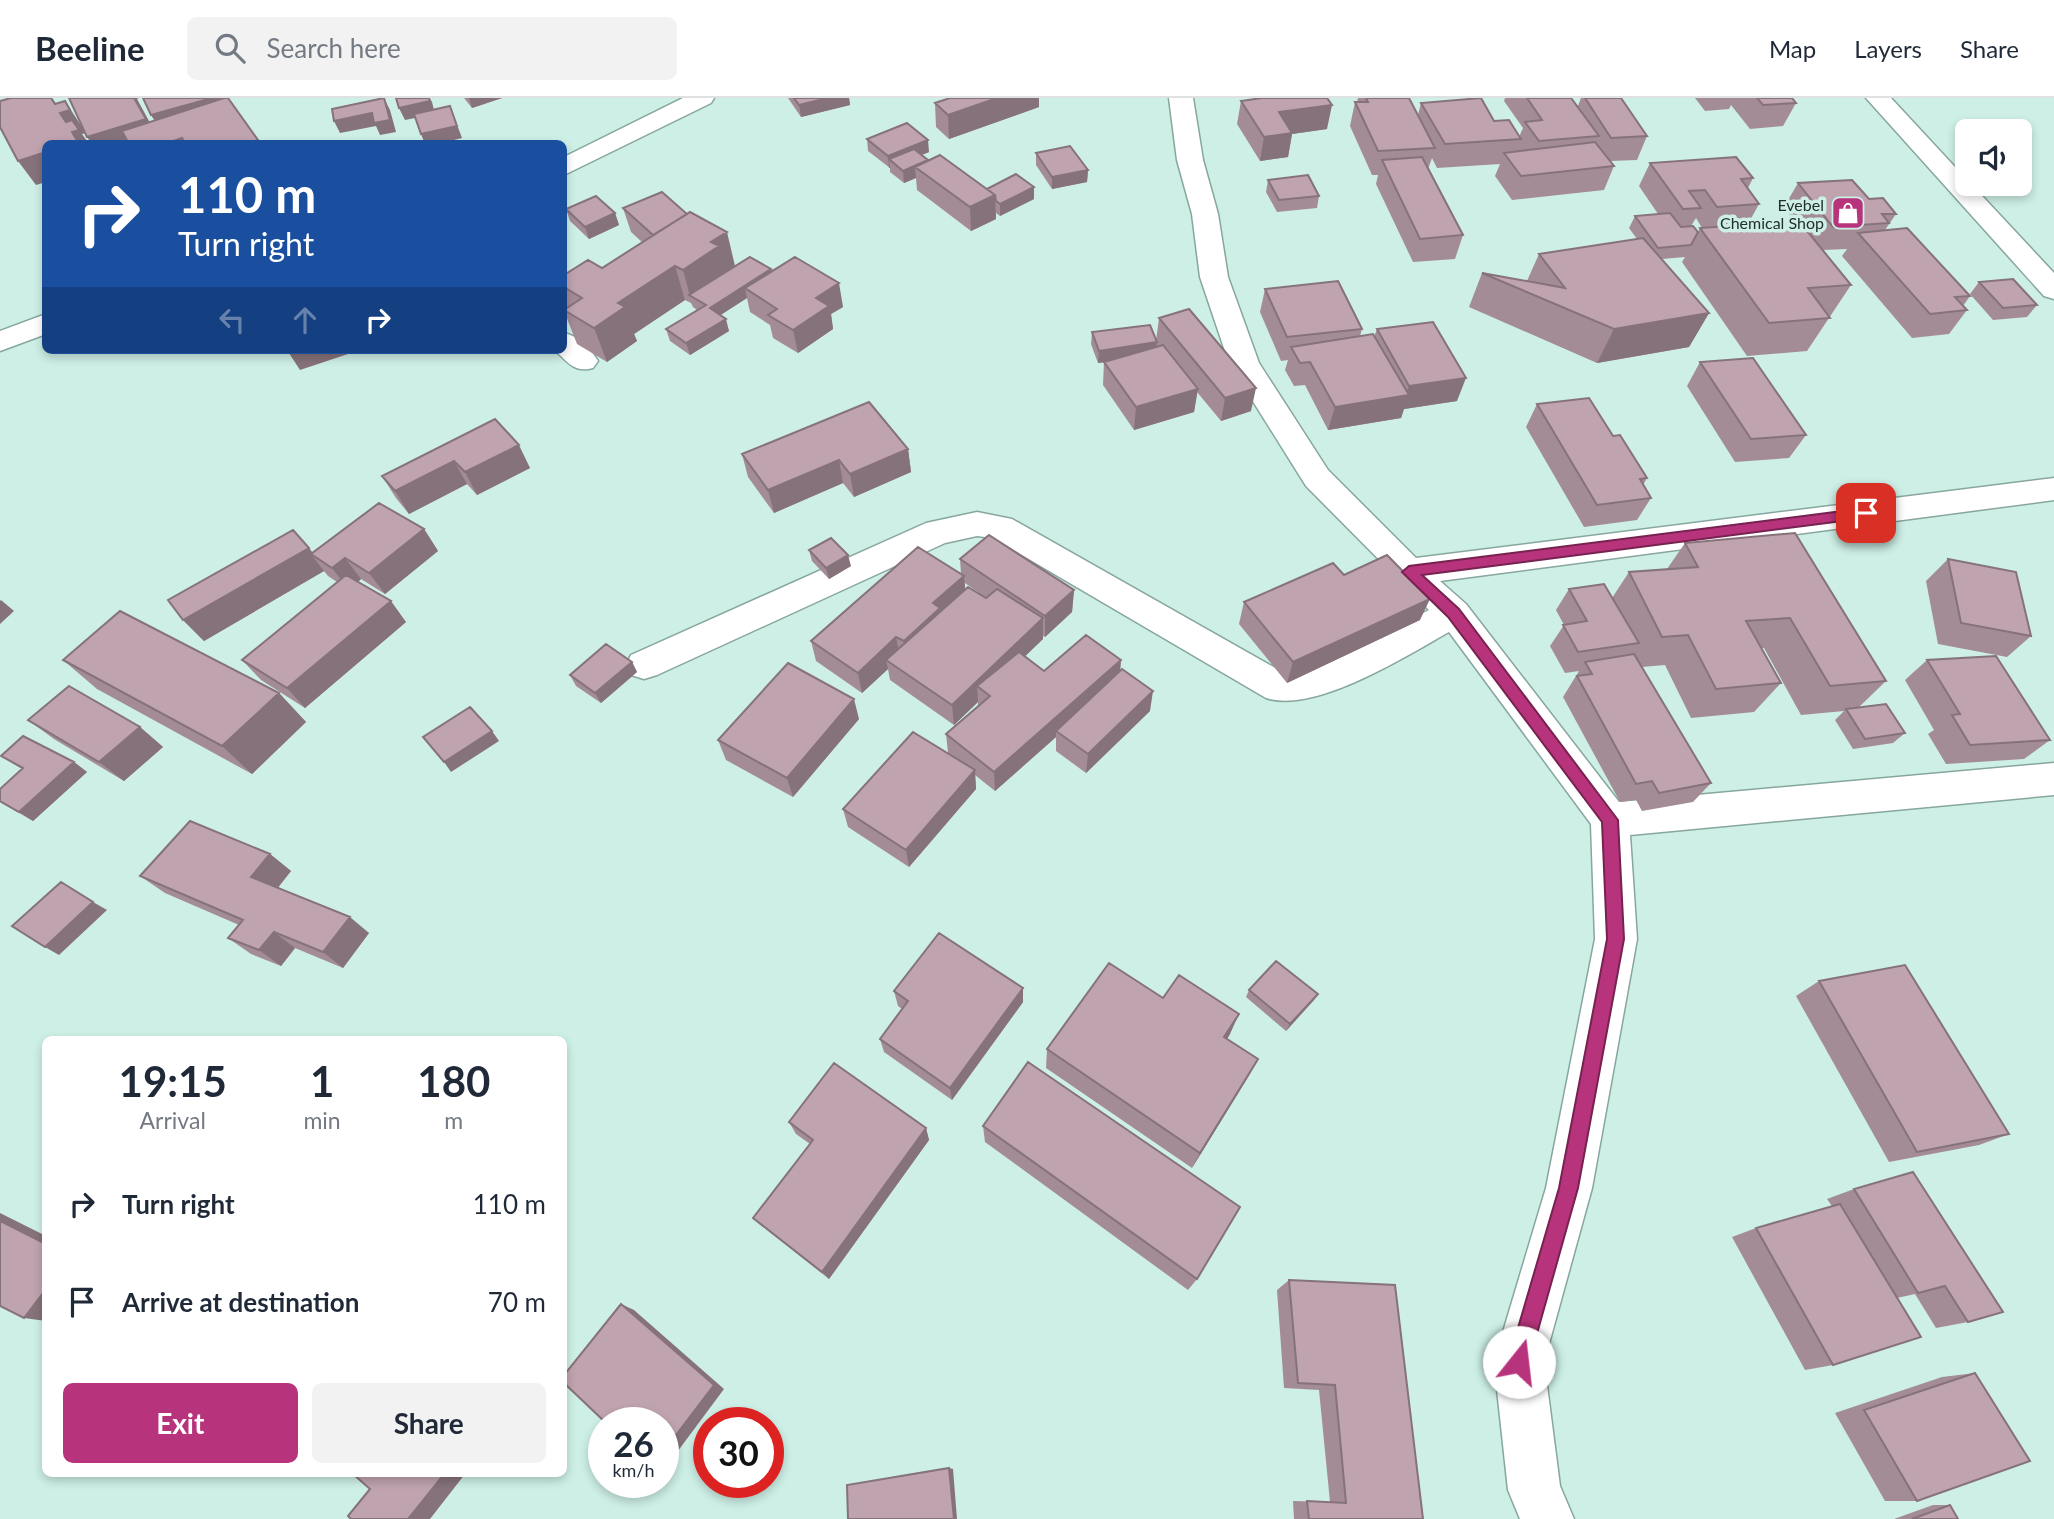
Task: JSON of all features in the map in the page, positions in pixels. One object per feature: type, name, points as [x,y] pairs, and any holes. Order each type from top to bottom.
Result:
[{"type":"street","points":[[567,166],[702,98]]},
{"type":"street","points":[[1181,98],[1189,160],[1205,214],[1214,276],[1244,363],[1317,478],[1409,572],[1454,613],[1610,820],[1616,939],[1569,1188],[1519,1362],[1534,1490],[1548,1519]]},
{"type":"street","points":[[1878,98],[2054,290]]},
{"type":"street","points":[[0,342],[42,325]]},
{"type":"street","points":[[1409,572],[2054,489]]},
{"type":"street","points":[[644,665],[938,532],[977,524],[1000,527],[1279,688],[1296,689],[1381,652],[1454,613]]},
{"type":"street","points":[[1610,820],[2054,779]]},
{"type":"building","points":[[11,98],[51,98],[55,104],[65,101],[70,110],[60,113],[66,122],[72,120],[79,130],[72,132],[77,140],[42,140],[42,153],[18,161],[0,127],[0,101]]},
{"type":"building","points":[[69,98],[134,98],[146,119],[87,137]]},
{"type":"building","points":[[143,98],[212,98],[151,115]]},
{"type":"building","points":[[228,98],[258,140],[127,140],[122,131]]},
{"type":"building","points":[[384,98],[390,120],[374,123],[372,113],[334,121],[332,109]]},
{"type":"building","points":[[396,98],[429,98],[430,101],[399,108]]},
{"type":"building","points":[[794,98],[828,98],[799,105]]},
{"type":"building","points":[[950,98],[997,98],[948,115],[935,103]]},
{"type":"building","points":[[1262,98],[1327,98],[1332,105],[1279,112],[1292,133],[1264,137],[1241,101]]},
{"type":"building","points":[[1366,98],[1409,98],[1435,148],[1378,151],[1355,102],[1368,102]]},
{"type":"building","points":[[1481,98],[1494,121],[1509,120],[1521,139],[1445,144],[1421,103]]},
{"type":"building","points":[[1527,98],[1571,98],[1599,136],[1539,141],[1525,122],[1542,120]]},
{"type":"building","points":[[1585,98],[1621,98],[1647,136],[1611,138]]},
{"type":"building","points":[[1757,98],[1792,98],[1796,103],[1763,105]]},
{"type":"building","points":[[450,106],[457,126],[421,134],[414,114]]},
{"type":"building","points":[[907,123],[928,140],[888,156],[867,139]]},
{"type":"building","points":[[1595,142],[1614,166],[1521,176],[1504,153]]},
{"type":"building","points":[[1070,146],[1088,170],[1052,177],[1036,153]]},
{"type":"building","points":[[914,149],[928,160],[903,171],[889,159]]},
{"type":"building","points":[[940,155],[995,195],[970,207],[915,167]]},
{"type":"building","points":[[1422,157],[1463,235],[1420,239],[1382,160]]},
{"type":"building","points":[[1736,157],[1753,178],[1741,179],[1759,204],[1717,207],[1705,190],[1689,191],[1701,208],[1683,209],[1650,163]]},
{"type":"building","points":[[1016,174],[1034,187],[1000,204],[995,195],[987,189]]},
{"type":"building","points":[[1308,175],[1319,196],[1279,200],[1268,180]]},
{"type":"building","points":[[1852,180],[1869,199],[1883,198],[1896,214],[1882,214],[1889,223],[1833,227],[1798,183]]},
{"type":"building","points":[[662,192],[687,214],[653,235],[623,208]]},
{"type":"building","points":[[596,196],[615,213],[585,227],[567,209]]},
{"type":"building","points":[[690,212],[727,232],[711,242],[719,246],[683,270],[675,266],[618,303],[625,307],[594,328],[567,312],[567,308],[582,298],[567,289],[567,273],[588,260],[602,268]]},
{"type":"building","points":[[1670,213],[1681,227],[1693,226],[1698,232],[1691,245],[1658,248],[1635,216]]},
{"type":"building","points":[[1799,221],[1851,285],[1808,288],[1830,318],[1769,323],[1700,228]]},
{"type":"building","points":[[1907,228],[1970,296],[1955,297],[1967,310],[1930,314],[1858,233]]},
{"type":"building","points":[[1643,238],[1709,313],[1614,329],[1482,273],[1565,288],[1539,254]]},
{"type":"building","points":[[750,257],[771,269],[710,308],[726,319],[686,343],[666,329],[706,305],[689,295]]},
{"type":"building","points":[[795,257],[839,283],[816,298],[829,306],[793,330],[768,315],[777,309],[745,288]]},
{"type":"building","points":[[2013,279],[2037,305],[2003,308],[1979,282]]},
{"type":"building","points":[[1338,281],[1362,329],[1287,337],[1265,289]]},
{"type":"building","points":[[1189,309],[1256,388],[1225,398],[1159,318]]},
{"type":"building","points":[[1433,322],[1466,378],[1409,386],[1377,329]]},
{"type":"building","points":[[1150,325],[1157,342],[1099,351],[1092,332]]},
{"type":"building","points":[[1373,334],[1409,395],[1335,407],[1310,362],[1300,363],[1291,347]]},
{"type":"building","points":[[1163,345],[1198,389],[1136,407],[1104,362]]},
{"type":"building","points":[[1753,358],[1806,435],[1751,439],[1700,362]]},
{"type":"building","points":[[1589,398],[1613,436],[1620,435],[1647,478],[1640,479],[1651,498],[1597,505],[1537,404]]},
{"type":"building","points":[[869,402],[908,449],[850,474],[839,460],[768,490],[742,454]]},
{"type":"building","points":[[495,419],[519,445],[465,472],[454,461],[395,491],[382,476]]},
{"type":"building","points":[[379,503],[424,529],[369,573],[345,558],[332,568],[311,554]]},
{"type":"building","points":[[293,530],[309,548],[183,620],[168,600]]},
{"type":"building","points":[[1795,533],[1886,681],[1830,686],[1790,618],[1746,621],[1781,683],[1716,689],[1688,635],[1662,637],[1629,572],[1698,567],[1685,543]]},
{"type":"building","points":[[989,535],[1074,590],[1045,616],[960,559]]},
{"type":"building","points":[[831,538],[848,555],[826,568],[809,550]]},
{"type":"building","points":[[918,547],[964,576],[933,603],[940,608],[904,641],[896,637],[858,673],[811,641]]},
{"type":"building","points":[[1387,555],[1430,599],[1293,662],[1244,602],[1333,563],[1344,575]]},
{"type":"building","points":[[1948,559],[2016,572],[2031,636],[1961,623]]},
{"type":"building","points":[[346,575],[391,601],[287,688],[242,660]]},
{"type":"building","points":[[1604,584],[1639,643],[1578,652],[1563,625],[1587,621],[1569,589]]},
{"type":"building","points":[[968,587],[986,598],[997,589],[1043,618],[952,705],[886,660]]},
{"type":"building","points":[[120,611],[279,693],[222,746],[63,660]]},
{"type":"building","points":[[1086,635],[1121,660],[994,772],[946,734],[990,696],[977,686],[1019,652],[1044,671]]},
{"type":"building","points":[[606,644],[632,662],[595,693],[570,675]]},
{"type":"building","points":[[1634,654],[1711,783],[1659,793],[1652,781],[1636,784],[1577,676],[1592,674],[1585,662]]},
{"type":"building","points":[[1996,656],[2050,740],[1970,745],[1952,715],[1960,714],[1927,660]]},
{"type":"building","points":[[788,663],[854,699],[787,778],[718,740]]},
{"type":"building","points":[[1122,669],[1153,691],[1088,754],[1056,731]]},
{"type":"building","points":[[69,686],[140,727],[99,762],[28,720]]},
{"type":"building","points":[[1886,704],[1905,733],[1865,739],[1846,709]]},
{"type":"building","points":[[470,707],[492,731],[444,762],[423,737]]},
{"type":"building","points":[[913,732],[975,770],[906,850],[843,809]]},
{"type":"building","points":[[23,736],[74,762],[19,812],[0,801],[0,789],[23,768],[1,756]]},
{"type":"building","points":[[190,821],[270,854],[251,877],[350,917],[323,952],[274,932],[259,950],[228,938],[243,920],[140,876]]},
{"type":"building","points":[[61,882],[93,902],[45,947],[12,926]]},
{"type":"building","points":[[939,933],[1023,988],[950,1088],[880,1039],[908,1001],[894,991]]},
{"type":"building","points":[[1276,961],[1318,994],[1290,1024],[1249,990]]},
{"type":"building","points":[[1109,963],[1163,998],[1179,975],[1239,1014],[1224,1037],[1258,1059],[1200,1153],[1047,1049]]},
{"type":"building","points":[[1905,965],[2009,1134],[1917,1152],[1819,981]]},
{"type":"building","points":[[1028,1062],[1240,1207],[1197,1279],[983,1126]]},
{"type":"building","points":[[834,1063],[926,1128],[822,1272],[753,1218],[813,1140],[789,1122]]},
{"type":"building","points":[[1913,1172],[2003,1312],[1968,1322],[1945,1286],[1918,1293],[1854,1189]]},
{"type":"building","points":[[1840,1204],[1921,1337],[1833,1365],[1756,1228]]},
{"type":"building","points":[[0,1221],[42,1242],[42,1294],[24,1318],[0,1306]]},
{"type":"building","points":[[1289,1280],[1395,1285],[1423,1519],[1309,1519],[1307,1501],[1346,1503],[1335,1385],[1298,1383]]},
{"type":"building","points":[[621,1304],[714,1385],[697,1407],[693,1407],[693,1413],[679,1431],[679,1407],[589,1407],[567,1386],[567,1371]]},
{"type":"building","points":[[1975,1373],[2030,1461],[1917,1501],[1864,1410]]},
{"type":"building","points":[[949,1468],[954,1519],[848,1519],[847,1485]]},
{"type":"building","points":[[356,1477],[442,1477],[408,1519],[351,1519],[348,1516],[370,1489]]},
{"type":"building","points":[[1950,1505],[1958,1519],[1912,1519]]},
{"type":"place","name":"Evebel Chemical Shop","points":[[1848,213]]},
{"type":"route","points":[[1519,1362],[1569,1188],[1616,939],[1610,820],[1454,613],[1409,572],[1866,513]]}]
